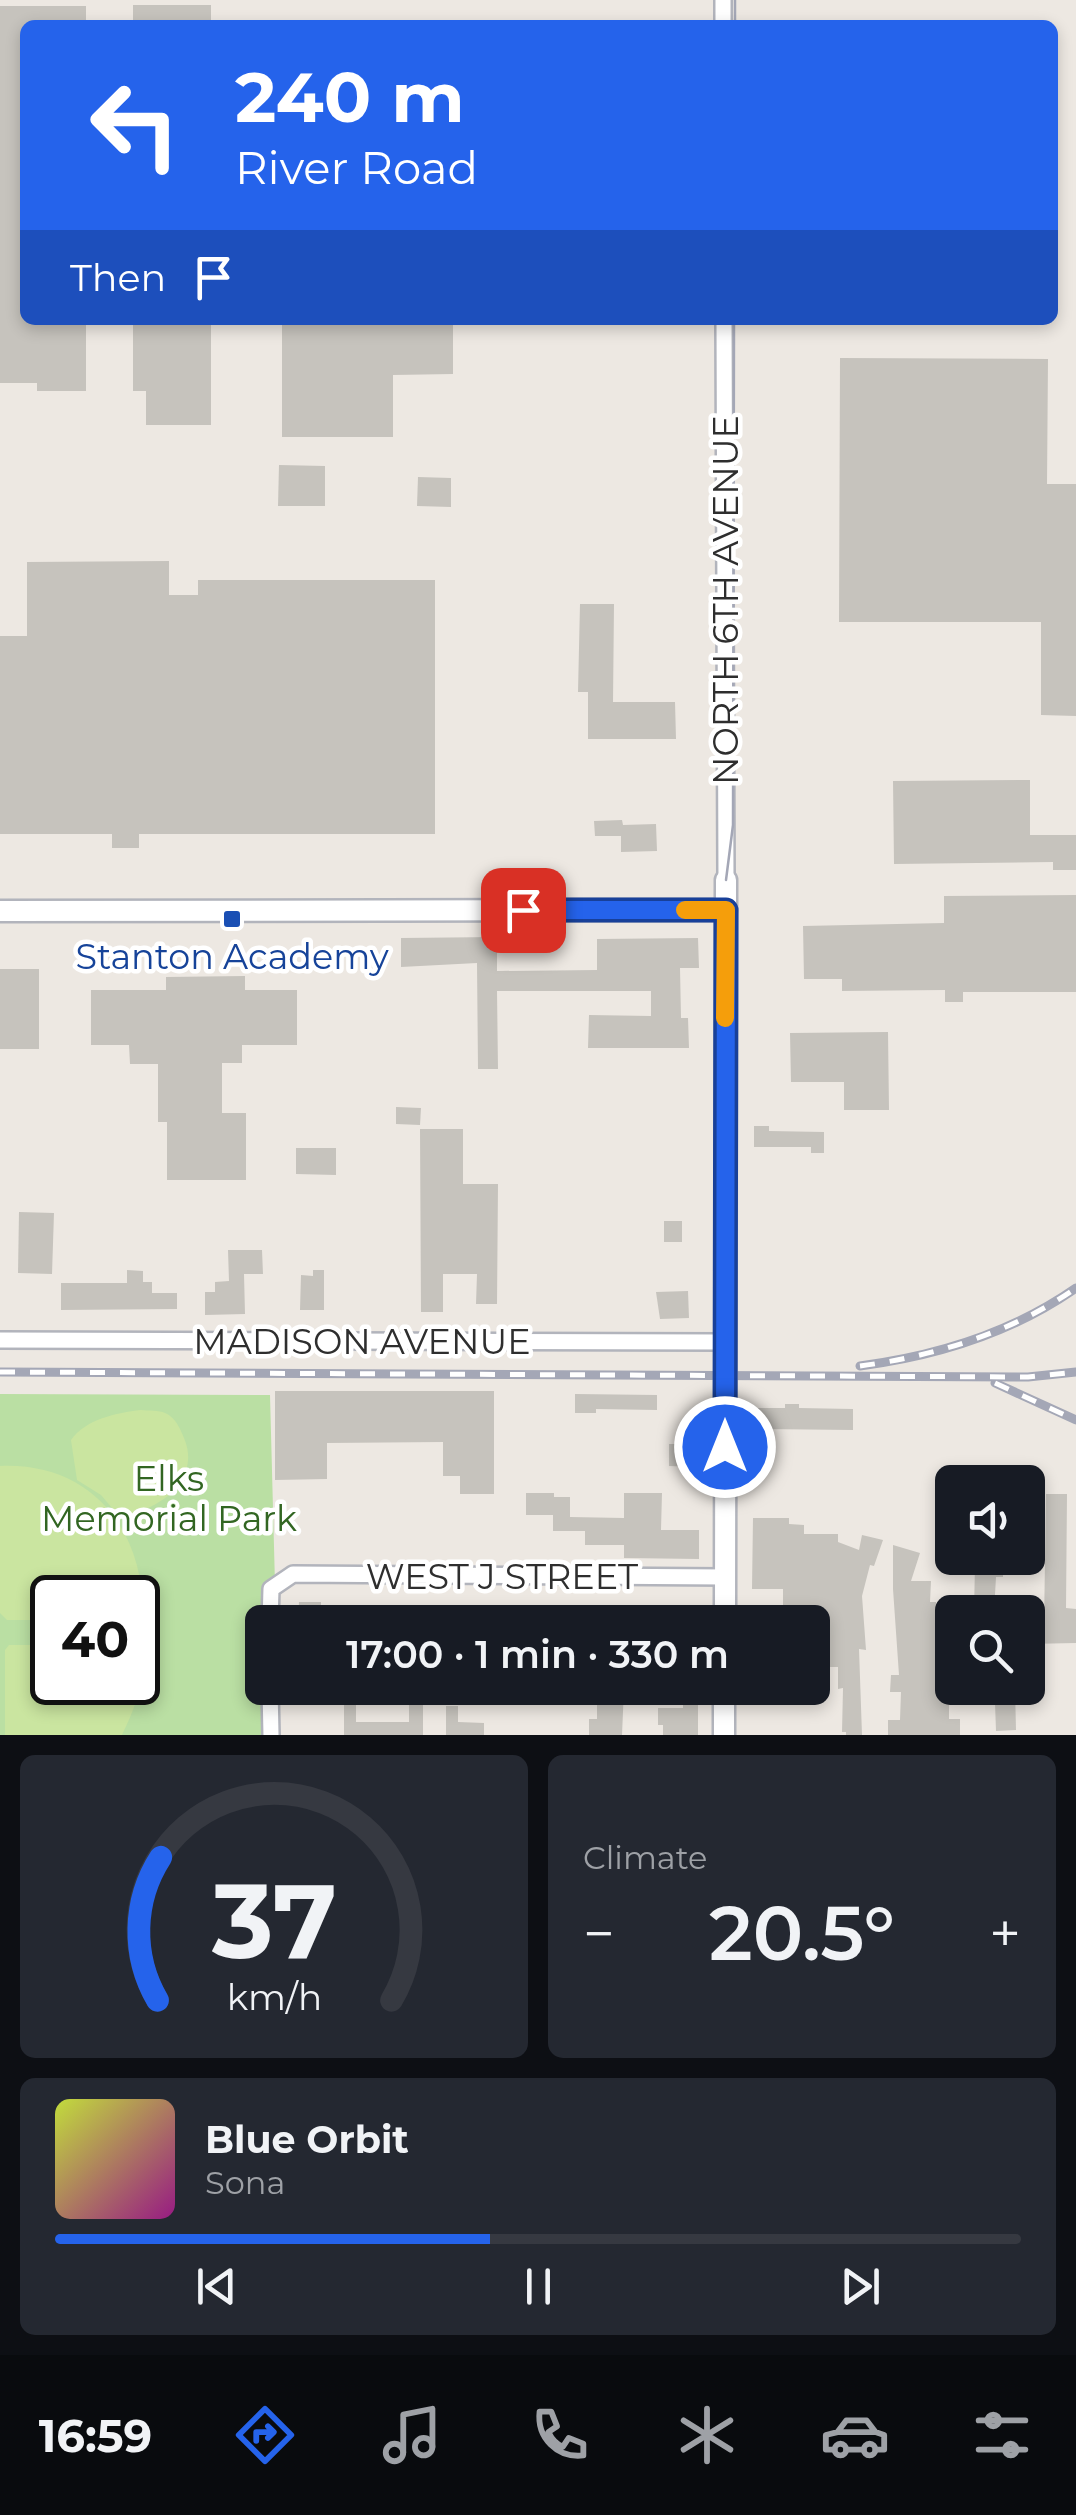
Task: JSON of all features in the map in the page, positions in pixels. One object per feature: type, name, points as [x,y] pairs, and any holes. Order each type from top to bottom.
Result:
[{"type":"street","name":"NORTH 6TH AVENUE","points":[[724,325],[726,880]]},
{"type":"street","points":[[725,1605],[726,880]]},
{"type":"street","points":[[0,910],[726,910]]},
{"type":"street","name":"MADISON AVENUE","points":[[0,1340],[724,1342]]},
{"type":"street","name":"WEST J STREET","points":[[271,1605],[272,1589],[293,1574],[726,1577]]},
{"type":"street","points":[[270,1705],[271,1735]]},
{"type":"street","points":[[724,1705],[724,1735]]},
{"type":"green space","name":"Elks Memorial Park","points":[[0,1394],[270,1395],[276,1605],[245,1605],[245,1705],[278,1705],[279,1735],[0,1735]]},
{"type":"green space","points":[[141,1410],[163,1412],[174,1420],[184,1438],[187,1467],[173,1492],[161,1501],[118,1515],[101,1495],[77,1480],[71,1440],[93,1422]]},
{"type":"green space","points":[[0,1466],[60,1475],[85,1488],[121,1528],[139,1575],[30,1575],[30,1620],[7,1620],[0,1613]]},
{"type":"green space","points":[[9,1645],[30,1645],[30,1705],[135,1705],[122,1735],[5,1735],[5,1650]]},
{"type":"building","points":[[133,5],[211,5],[211,20],[133,20]]},
{"type":"building","points":[[0,6],[86,6],[86,20],[20,20],[20,325],[86,325],[86,391],[37,391],[37,383],[0,383]]},
{"type":"building","points":[[133,325],[211,325],[211,425],[146,425],[146,391],[133,391]]},
{"type":"building","points":[[282,325],[453,325],[453,374],[393,375],[393,437],[282,437]]},
{"type":"building","points":[[840,358],[1048,359],[1047,484],[1076,484],[1076,716],[1041,715],[1041,622],[839,622]]},
{"type":"building","points":[[279,465],[325,466],[325,506],[278,506]]},
{"type":"building","points":[[418,477],[451,478],[451,507],[417,506]]},
{"type":"building","points":[[169,561],[169,595],[198,595],[198,580],[435,580],[435,834],[139,834],[139,848],[112,848],[112,834],[0,834],[0,636],[27,636],[27,562]]},
{"type":"building","points":[[580,604],[614,604],[613,702],[675,702],[676,739],[588,739],[588,692],[578,692]]},
{"type":"building","points":[[1030,780],[1030,835],[1076,835],[1076,870],[1053,870],[1053,862],[894,864],[893,781]]},
{"type":"building","points":[[622,820],[623,825],[656,824],[657,851],[621,852],[621,836],[595,836],[594,821]]},
{"type":"building","points":[[1076,895],[1076,992],[963,992],[963,1002],[945,1002],[945,990],[842,991],[842,979],[804,979],[803,926],[944,923],[944,896]]},
{"type":"building","points":[[497,937],[497,971],[597,970],[597,939],[698,938],[699,968],[680,968],[681,1018],[688,1018],[689,1048],[588,1048],[589,1015],[651,1016],[651,991],[497,991],[498,1069],[478,1069],[477,963],[401,967],[401,938]]},
{"type":"building","points":[[0,969],[39,969],[39,1049],[0,1049]]},
{"type":"building","points":[[245,976],[245,990],[297,990],[297,1045],[242,1045],[242,1063],[222,1063],[222,1113],[246,1113],[246,1180],[167,1180],[167,1122],[158,1122],[158,1064],[130,1064],[129,1045],[91,1045],[91,990],[166,990],[166,977]]},
{"type":"building","points":[[888,1032],[889,1110],[844,1110],[844,1082],[791,1082],[790,1033]]},
{"type":"building","points":[[396,1107],[421,1108],[420,1125],[396,1124]]},
{"type":"building","points":[[754,1126],[769,1126],[769,1131],[824,1132],[824,1153],[811,1153],[811,1147],[754,1147]]},
{"type":"building","points":[[420,1129],[463,1129],[463,1184],[498,1184],[497,1304],[476,1304],[477,1274],[443,1274],[443,1312],[421,1312]]},
{"type":"building","points":[[296,1148],[336,1148],[336,1175],[296,1174]]},
{"type":"building","points":[[19,1212],[54,1213],[52,1274],[18,1273]]},
{"type":"building","points":[[664,1221],[682,1221],[682,1242],[664,1242]]},
{"type":"building","points":[[228,1250],[262,1250],[263,1274],[244,1274],[245,1314],[205,1315],[205,1292],[215,1292],[215,1282],[229,1281]]},
{"type":"building","points":[[127,1270],[143,1271],[143,1282],[152,1282],[152,1293],[177,1293],[177,1309],[61,1310],[61,1283],[127,1283]]},
{"type":"building","points":[[313,1270],[324,1270],[324,1310],[300,1310],[301,1275],[313,1276]]},
{"type":"building","points":[[688,1291],[689,1318],[660,1319],[656,1292]]},
{"type":"building","points":[[275,1391],[494,1391],[494,1494],[460,1494],[460,1476],[443,1476],[443,1442],[327,1443],[327,1479],[275,1480]]},
{"type":"building","points":[[575,1394],[657,1395],[657,1410],[596,1409],[596,1413],[575,1413]]},
{"type":"building","points":[[785,1404],[853,1409],[853,1430],[757,1429],[757,1408],[785,1408]]},
{"type":"building","points":[[669,1444],[698,1444],[697,1467],[669,1466]]},
{"type":"building","points":[[526,1493],[570,1497],[570,1517],[624,1518],[624,1493],[662,1493],[661,1530],[699,1530],[699,1559],[624,1558],[624,1545],[585,1545],[585,1531],[553,1531],[553,1515],[526,1515]]},
{"type":"building","points":[[1046,1494],[1067,1494],[1066,1608],[1076,1609],[1076,1643],[1045,1644]]},
{"type":"building","points":[[753,1518],[789,1518],[789,1524],[804,1525],[804,1534],[838,1534],[838,1542],[859,1550],[862,1535],[883,1540],[874,1566],[870,1565],[862,1596],[866,1650],[859,1649],[862,1735],[842,1732],[843,1688],[838,1689],[838,1667],[830,1667],[830,1605],[783,1605],[783,1589],[752,1589]]},
{"type":"building","points":[[893,1545],[920,1553],[911,1581],[931,1581],[930,1602],[935,1602],[935,1705],[949,1705],[949,1719],[960,1719],[960,1735],[888,1735],[888,1720],[900,1720],[901,1692],[890,1692],[891,1675],[899,1675]]},
{"type":"building","points":[[975,1575],[1003,1575],[996,1577],[995,1595],[974,1595]]},
{"type":"building","points":[[299,1602],[321,1602],[321,1605]]},
{"type":"building","points":[[344,1705],[356,1705],[356,1722],[409,1722],[409,1705],[423,1705],[423,1735],[344,1735]]},
{"type":"building","points":[[597,1705],[623,1705],[622,1735],[589,1735],[589,1719],[597,1719]]},
{"type":"building","points":[[698,1705],[698,1735],[663,1735],[663,1725],[658,1725],[658,1708]]},
{"type":"building","points":[[995,1705],[1015,1705],[1016,1730],[996,1731]]},
{"type":"building","points":[[446,1706],[458,1706],[458,1722],[484,1723],[484,1735],[446,1735]]},
{"type":"tram line","points":[[735,0],[735,20]]},
{"type":"tram line","points":[[726,880],[733,825],[734,325]]},
{"type":"railway","points":[[860,1366],[917,1356],[973,1340],[1052,1304],[1076,1288]]},
{"type":"railway","points":[[0,1372],[1028,1377],[1076,1372]]},
{"type":"railway","points":[[995,1383],[1076,1420]]},
{"type":"slow traffic","points":[[685,910],[726,910],[725,1018]]},
{"type":"place","name":"Stanton Academy","points":[[232,919]]},
{"type":"route","points":[[523,910],[726,910],[725,1447]]}]
